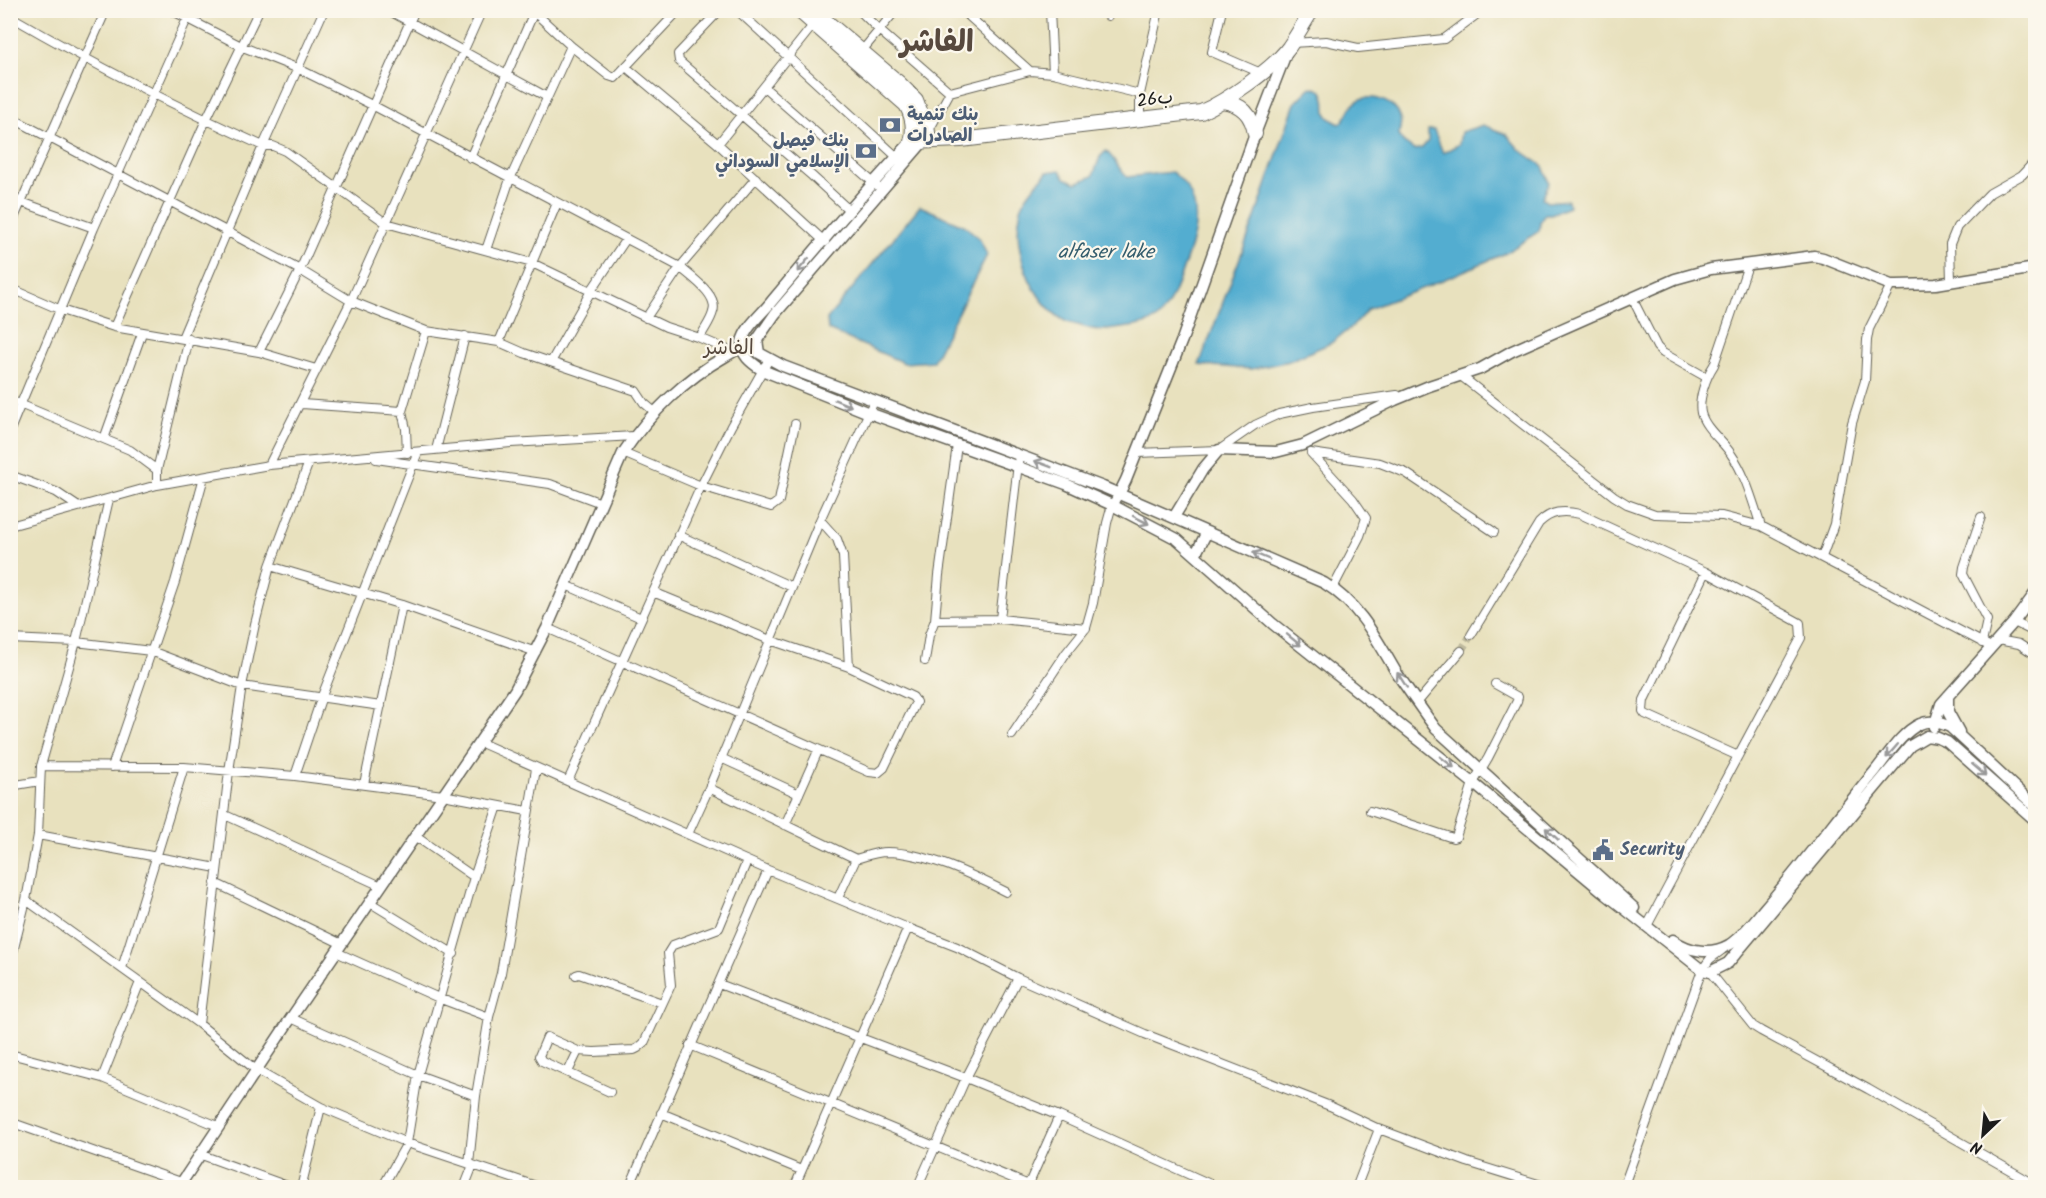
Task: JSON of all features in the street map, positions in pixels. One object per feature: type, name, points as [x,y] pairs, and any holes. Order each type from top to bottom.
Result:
[{"type":"highway","points":[[798,10],[813,17],[861,52],[916,100],[920,133]]},
{"type":"highway","name":"26ب","points":[[920,133],[961,140],[1201,112],[1223,101],[1261,73],[1289,46],[1312,10]]},
{"type":"highway","points":[[813,17],[906,105],[920,133]]},
{"type":"highway","points":[[1223,101],[1231,102],[1245,111],[1254,126],[1255,134]]},
{"type":"street","points":[[10,228],[106,10]]},
{"type":"street","points":[[171,10],[243,47],[299,69],[374,106],[680,267],[705,290],[714,302],[714,310],[700,338]]},
{"type":"street","points":[[10,430],[94,228],[191,10]]},
{"type":"street","points":[[114,327],[206,120],[259,10]]},
{"type":"street","points":[[158,485],[157,470],[185,338],[263,146],[324,10]]},
{"type":"street","points":[[388,10],[547,98]]},
{"type":"street","points":[[259,352],[300,270],[415,10]]},
{"type":"street","points":[[269,465],[302,404],[316,369],[351,301],[482,10]]},
{"type":"street","points":[[470,158],[504,75],[538,12],[571,46],[609,76],[615,78],[679,10]]},
{"type":"street","points":[[720,10],[678,54],[679,61],[850,211]]},
{"type":"street","points":[[737,10],[897,157]]},
{"type":"street","points":[[859,10],[951,92]]},
{"type":"street","points":[[861,52],[896,10]]},
{"type":"street","points":[[962,10],[1030,70]]},
{"type":"street","points":[[1050,10],[1053,73]]},
{"type":"street","points":[[1140,120],[1140,94],[1159,10]]},
{"type":"street","points":[[1222,10],[1212,52],[1261,73]]},
{"type":"street","points":[[1012,735],[1066,653],[1086,628],[1094,603],[1112,505],[1137,453],[1182,340],[1255,134],[1289,46],[1326,41],[1358,48],[1444,39],[1476,15],[1475,10]]},
{"type":"street","points":[[10,16],[85,59],[153,94],[263,146],[273,146],[285,151],[386,223],[532,263],[666,327],[738,349],[762,370],[869,414],[1018,468],[1068,479],[1119,494],[1340,592],[1376,636],[1417,703],[1436,729],[1569,856],[1706,971],[1753,1026],[2036,1185]]},
{"type":"street","points":[[718,144],[788,57],[813,17]]},
{"type":"street","points":[[486,250],[510,179],[571,46]]},
{"type":"street","points":[[626,67],[718,144],[827,244]]},
{"type":"street","points":[[738,349],[747,331],[878,186],[951,92],[1030,70],[1053,73],[1140,94]]},
{"type":"street","points":[[764,87],[878,186]]},
{"type":"street","points":[[10,117],[171,200],[300,270],[351,301],[426,331],[499,342],[636,391],[644,403],[656,413]]},
{"type":"street","points":[[920,133],[897,157],[878,186],[850,211],[759,336],[757,346],[759,353],[827,383],[1019,455],[1068,479],[1177,539],[1273,624],[1569,856]]},
{"type":"street","points":[[1951,281],[1950,244],[1957,227],[1990,193],[2022,175],[2036,160]]},
{"type":"street","points":[[646,318],[680,267],[756,178]]},
{"type":"street","points":[[10,198],[94,228]]},
{"type":"street","points":[[499,342],[557,203]]},
{"type":"street","points":[[551,362],[591,291],[626,239]]},
{"type":"street","points":[[1164,531],[1203,469],[1219,450],[1255,425],[1279,414],[1413,392],[1461,376],[1675,279],[1711,269],[1797,258],[1823,258],[1891,285],[1911,286],[2036,268]]},
{"type":"street","points":[[1748,265],[1714,365],[1706,377],[1700,411],[1704,420],[1732,455],[1746,484],[1761,526]]},
{"type":"street","points":[[1822,557],[1834,524],[1852,423],[1865,381],[1869,328],[1891,285]]},
{"type":"street","points":[[10,288],[61,310],[114,327],[259,352],[316,369]]},
{"type":"street","points":[[1632,298],[1657,347],[1663,353],[1706,377]]},
{"type":"street","points":[[407,453],[406,429],[402,411],[426,331]]},
{"type":"street","points":[[104,438],[142,333]]},
{"type":"street","points":[[436,450],[465,336]]},
{"type":"street","points":[[10,1122],[179,1185],[515,690],[536,652],[623,453],[634,436],[698,374],[738,349],[757,346]]},
{"type":"street","points":[[568,781],[701,486],[731,426],[769,359]]},
{"type":"street","points":[[1461,376],[1627,504],[1655,514],[1722,516],[1761,526],[1990,643],[2019,644],[2036,655]]},
{"type":"street","points":[[822,394],[827,383]]},
{"type":"street","points":[[1307,449],[1413,392]]},
{"type":"street","points":[[10,400],[130,450],[157,470]]},
{"type":"street","points":[[688,834],[820,520],[874,400]]},
{"type":"street","points":[[302,404],[402,411]]},
{"type":"street","points":[[623,453],[701,486],[771,507],[779,501],[795,424]]},
{"type":"street","points":[[937,437],[941,426]]},
{"type":"street","points":[[10,526],[158,485],[269,465],[511,443],[634,436]]},
{"type":"street","points":[[925,662],[934,620],[957,445]]},
{"type":"street","points":[[1137,453],[1243,449],[1276,452],[1307,449],[1380,463],[1400,470],[1494,532]]},
{"type":"street","points":[[1307,449],[1353,499],[1366,518],[1360,536],[1333,588]]},
{"type":"street","points":[[295,776],[322,696],[418,452]]},
{"type":"street","points":[[1000,619],[1019,455]]},
{"type":"street","points":[[362,457],[550,484],[601,503]]},
{"type":"street","points":[[199,1024],[229,771],[242,686],[270,566],[309,462]]},
{"type":"street","points":[[10,475],[56,492],[76,506]]},
{"type":"street","points":[[112,767],[175,582],[204,477]]},
{"type":"street","points":[[10,964],[26,900],[38,835],[41,766],[76,642],[109,499]]},
{"type":"street","points":[[1471,635],[1539,523],[1546,516],[1567,511],[1580,513],[1706,572],[1800,623],[1801,638],[1648,924]]},
{"type":"street","points":[[1981,517],[1964,567],[1964,574],[1987,620],[1990,643]]},
{"type":"street","points":[[820,520],[837,539],[843,556],[849,667]]},
{"type":"street","points":[[1195,555],[1207,532]]},
{"type":"street","points":[[678,535],[792,587]]},
{"type":"street","points":[[270,566],[402,605],[536,652]]},
{"type":"street","points":[[1706,572],[1644,700],[1643,711],[1645,714],[1738,756]]},
{"type":"street","points":[[566,585],[641,618]]},
{"type":"street","points":[[1932,736],[1941,704],[1990,643],[2013,622],[2036,591]]},
{"type":"street","points":[[547,628],[818,751],[869,772],[878,773],[884,768],[916,702],[913,697],[849,667],[770,640],[653,592]]},
{"type":"street","points":[[364,784],[402,605]]},
{"type":"street","points":[[934,620],[1000,619],[1086,628]]},
{"type":"street","points":[[2013,622],[2036,633]]},
{"type":"street","points":[[10,639],[76,642],[151,651],[242,686],[381,706]]},
{"type":"street","points":[[1417,703],[1461,651]]},
{"type":"street","points":[[1370,811],[1453,838],[1458,832],[1473,783],[1518,698],[1495,684]]},
{"type":"street","points":[[1948,696],[1948,712],[1960,735]]},
{"type":"street","points":[[1706,971],[1728,963],[1904,737],[1917,725],[1935,722],[1950,727],[2036,807]]},
{"type":"street","points":[[1623,1188],[1710,959],[1738,938],[1910,746],[1921,738],[1932,736],[1947,742],[2036,821]]},
{"type":"street","points":[[479,742],[747,861],[957,947],[1018,978],[1145,1034],[1210,1057],[1330,1106],[1379,1130],[1536,1186],[1551,1188]]},
{"type":"street","points":[[785,825],[818,751]]},
{"type":"street","points":[[721,758],[799,794]]},
{"type":"street","points":[[41,766],[184,768],[295,776],[443,795],[527,811]]},
{"type":"street","points":[[122,968],[184,768]]},
{"type":"street","points":[[464,1188],[471,1164],[476,1096],[489,1017],[501,972],[536,769]]},
{"type":"street","points":[[10,786],[40,782]]},
{"type":"street","points":[[709,788],[856,859],[887,852],[911,855],[983,880],[1006,892]]},
{"type":"street","points":[[382,1188],[407,1143],[418,1075],[474,878],[498,806]]},
{"type":"street","points":[[225,815],[381,886]]},
{"type":"street","points":[[38,835],[217,868]]},
{"type":"street","points":[[415,836],[474,878]]},
{"type":"street","points":[[838,898],[856,859]]},
{"type":"street","points":[[610,1092],[539,1059],[547,1037],[578,1050],[594,1052],[638,1048],[645,1043],[671,985],[668,953],[670,949],[673,945],[719,928],[747,861]]},
{"type":"street","points":[[629,1188],[768,870]]},
{"type":"street","points":[[215,883],[441,999],[489,1017]]},
{"type":"street","points":[[26,900],[199,1024],[256,1070],[321,1107],[407,1143],[542,1188]]},
{"type":"street","points":[[369,902],[454,954]]},
{"type":"street","points":[[1648,924],[1679,944],[1694,950],[1710,951],[1729,945]]},
{"type":"street","points":[[794,1188],[908,928]]},
{"type":"street","points":[[576,975],[579,974],[662,1003]]},
{"type":"street","points":[[917,1188],[966,1078],[1018,978]]},
{"type":"street","points":[[102,1078],[140,982]]},
{"type":"street","points":[[718,984],[966,1078],[1059,1116],[1203,1184],[1218,1188]]},
{"type":"street","points":[[291,1018],[418,1075],[476,1096]]},
{"type":"street","points":[[690,1045],[1031,1186],[1059,1116]]},
{"type":"street","points":[[568,1072],[578,1050]]},
{"type":"street","points":[[10,1054],[102,1078],[218,1126]]},
{"type":"street","points":[[301,1188],[321,1107]]},
{"type":"street","points":[[661,1113],[801,1170]]},
{"type":"street","points":[[1356,1188],[1379,1130]]},
{"type":"street","points":[[199,1154],[292,1188]]},
{"type":"water","points":[[1311,87],[1321,90],[1326,101],[1326,113],[1340,124],[1354,104],[1361,99],[1378,99],[1394,107],[1400,117],[1399,135],[1404,143],[1414,150],[1422,148],[1428,141],[1428,130],[1434,130],[1443,153],[1459,144],[1461,132],[1483,125],[1506,134],[1520,150],[1543,166],[1549,183],[1542,198],[1547,202],[1568,200],[1569,207],[1545,214],[1540,222],[1539,231],[1506,253],[1368,309],[1354,325],[1331,343],[1289,361],[1252,369],[1199,365],[1252,226],[1295,103]]},
{"type":"water","name":"alfaser lake","points":[[1106,151],[1127,177],[1172,172],[1187,187],[1196,214],[1191,245],[1178,283],[1165,311],[1142,325],[1100,330],[1066,322],[1042,300],[1033,286],[1021,256],[1019,224],[1025,199],[1047,172],[1060,170],[1065,178],[1076,183],[1093,176],[1100,157]]},
{"type":"water","points":[[920,206],[965,226],[979,238],[987,255],[933,361],[904,363],[828,330],[827,319]]},
{"type":"tunnel","points":[[1461,651],[1471,635]]},
{"type":"place","name":"بنك تنمية الصادرات","points":[[890,125]]},
{"type":"place","name":"بنك فيصل الإسلامي السوداني","points":[[866,151]]},
{"type":"place","name":"Security","points":[[1603,850]]},
{"type":"district","name":"الفاشر","points":[[937,43]]},
{"type":"district","name":"الفاشر","points":[[729,348]]}]
